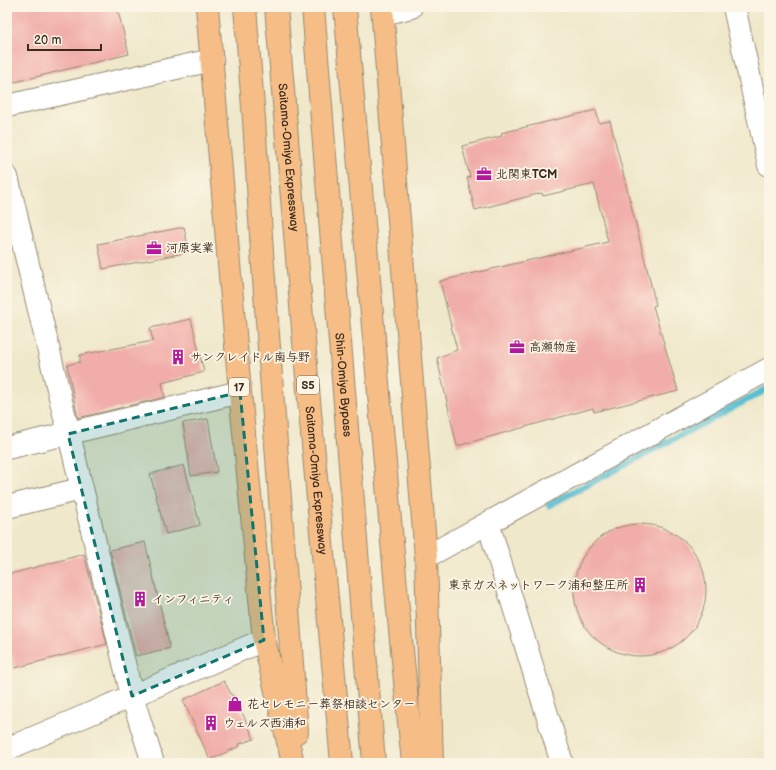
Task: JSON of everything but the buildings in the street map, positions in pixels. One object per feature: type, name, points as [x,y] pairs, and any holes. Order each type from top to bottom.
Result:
[{"type":"highway","name":"17","points":[[207,7],[240,392],[264,640],[294,763]]},
{"type":"highway","points":[[245,7],[299,763]]},
{"type":"highway","name":"Saitama-Omiya Expressway","points":[[276,7],[342,763]]},
{"type":"highway","points":[[285,7],[308,288],[334,763]]},
{"type":"highway","name":"Shin-Omiya Bypass","points":[[308,7],[332,286],[380,763]]},
{"type":"highway","points":[[313,7],[374,763]]},
{"type":"highway","points":[[344,7],[413,763]]},
{"type":"highway","points":[[382,10],[426,557],[432,763]]},
{"type":"street","points":[[382,10],[411,7]]},
{"type":"street","points":[[734,7],[769,165]]},
{"type":"street","points":[[7,106],[212,60]]},
{"type":"street","points":[[7,177],[132,696],[153,763]]},
{"type":"street","points":[[426,557],[769,369]]},
{"type":"street","points":[[7,448],[240,392]]},
{"type":"street","points":[[7,507],[81,489]]},
{"type":"street","points":[[488,523],[562,763]]},
{"type":"street","points":[[7,750],[264,640]]},
{"type":"highlighted area","points":[[240,392],[264,640],[132,696],[68,434]]},
{"type":"waterway","points":[[549,505],[769,388]]},
{"type":"place","name":"北関東TCM","points":[[484,174]]},
{"type":"place","name":"河原実業","points":[[154,248]]},
{"type":"place","name":"高瀬物産","points":[[517,347]]},
{"type":"place","name":"サンクレイドル南与野","points":[[178,357]]},
{"type":"place","name":"東京ガスネットワーク浦和整圧所","points":[[640,585]]},
{"type":"place","name":"インフィニティ","points":[[140,599]]},
{"type":"place","name":"花セレモニー葬祭相談センター","points":[[235,704]]},
{"type":"place","name":"ウェルズ西浦和","points":[[211,723]]}]
